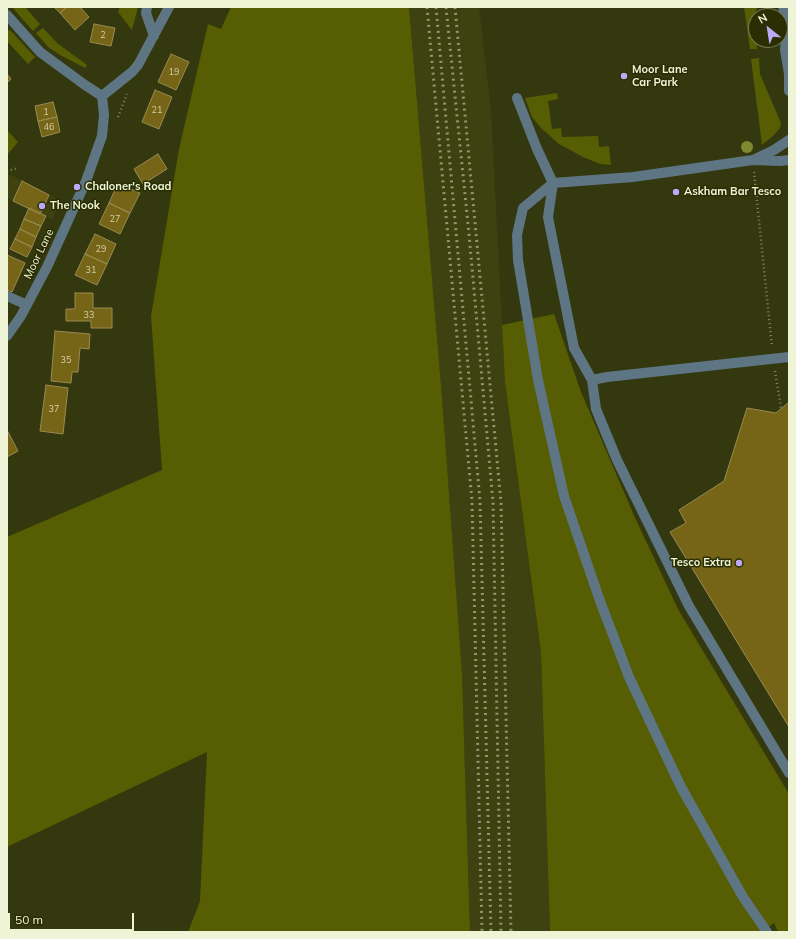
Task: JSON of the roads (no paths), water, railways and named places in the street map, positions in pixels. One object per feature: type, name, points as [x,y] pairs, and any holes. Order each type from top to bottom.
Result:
[{"type":"street","points":[[147,7],[146,13],[154,36]]},
{"type":"street","points":[[7,15],[40,52],[102,96],[132,72],[138,65],[169,7]]},
{"type":"street","points":[[785,48],[789,74],[789,91]]},
{"type":"street","name":"Moor Lane","points":[[7,336],[27,305],[47,268],[88,174],[102,136],[104,114],[102,96]]},
{"type":"street","points":[[517,98],[537,148],[553,182],[548,217],[574,348],[592,380],[596,409],[617,460],[688,606],[789,773]]},
{"type":"street","points":[[753,160],[774,150],[789,140]]},
{"type":"street","points":[[767,932],[743,897],[681,786],[629,677],[600,602],[564,496],[538,380],[518,260],[517,235],[523,208],[553,182],[634,177],[753,160],[789,160]]},
{"type":"street","points":[[7,296],[27,305]]},
{"type":"street","points":[[592,380],[607,377],[789,357]]},
{"type":"railway","points":[[427,7],[472,501],[482,932]]},
{"type":"railway","points":[[436,7],[480,501],[491,932]]},
{"type":"railway","points":[[446,7],[469,234],[493,502],[501,932]]},
{"type":"railway","points":[[455,7],[501,503],[511,932]]},
{"type":"place","name":"Moor Lane Car Park","points":[[624,76]]},
{"type":"place","name":"Chaloner's Road","points":[[77,187]]},
{"type":"place","name":"Askham Bar Tesco","points":[[676,192]]},
{"type":"place","name":"The Nook","points":[[42,206]]},
{"type":"place","name":"Tesco Extra","points":[[739,563]]}]
